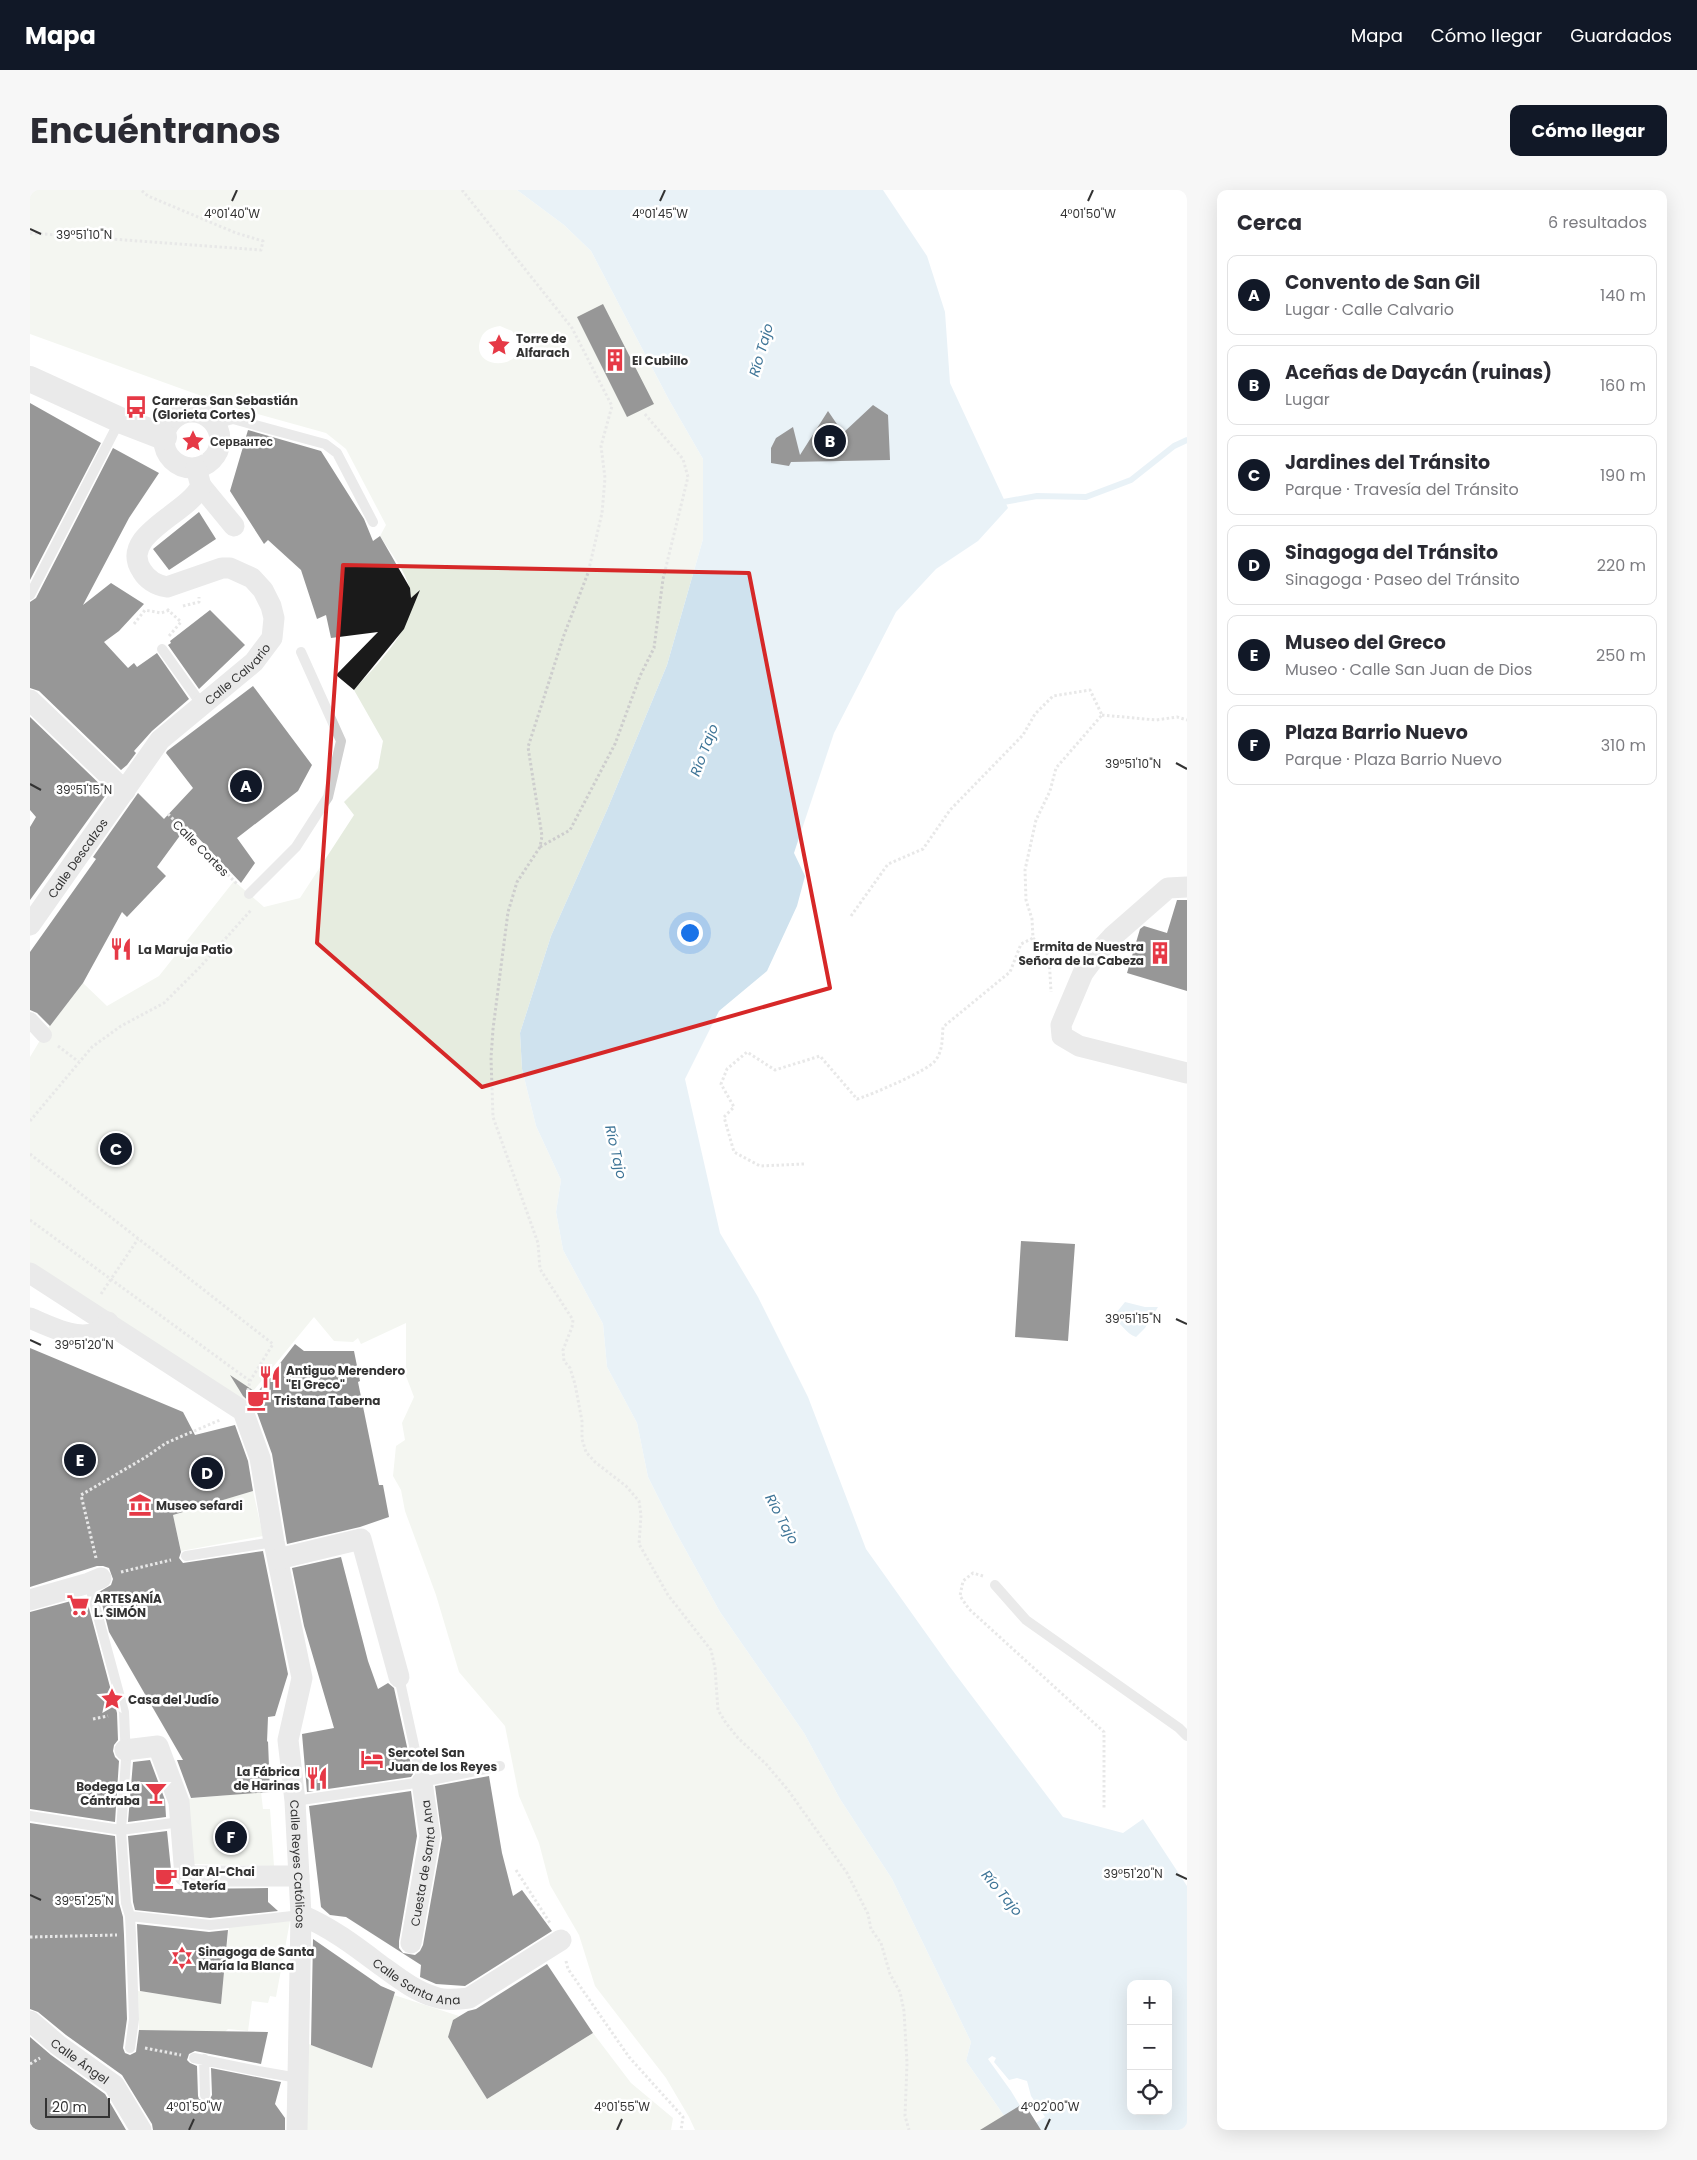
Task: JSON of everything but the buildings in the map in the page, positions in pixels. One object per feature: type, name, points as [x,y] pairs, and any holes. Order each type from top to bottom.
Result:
[{"type":"street","points":[[30,379],[120,420],[164,437]]},
{"type":"street","points":[[198,477],[211,461],[219,447],[220,439],[215,424],[208,417],[190,412],[172,420],[164,437],[165,446],[173,460],[198,477],[234,526]]},
{"type":"street","name":"Calle Calvario","points":[[125,791],[160,740],[254,662],[265,650],[272,638],[274,618],[271,606],[263,590],[252,578],[237,571],[222,568],[167,587],[149,580],[137,564],[137,548],[143,538],[187,504],[198,477]]},
{"type":"street","points":[[30,700],[125,791]]},
{"type":"street","name":"Calle Descalzos","points":[[30,925],[125,791]]},
{"type":"street","points":[[1187,887],[1168,888],[1106,943],[1083,973],[1061,1025],[1062,1036],[1079,1046],[1187,1073]]},
{"type":"street","points":[[30,1020],[44,1035]]},
{"type":"street","points":[[30,1273],[243,1411]]},
{"type":"street","points":[[30,1318],[70,1334],[88,1336],[104,1329],[108,1322]]},
{"type":"street","name":"Calle Reyes Católicos","points":[[243,1411],[260,1458],[276,1551],[302,1678],[288,1740],[295,1801],[301,1915],[297,2130]]},
{"type":"street","points":[[276,1551],[361,1539],[399,1677]]},
{"type":"street","points":[[30,1600],[95,1580]]},
{"type":"street","points":[[125,1755],[158,1746],[179,1802],[185,1876],[299,1876]]},
{"type":"street","name":"Cuesta de Santa Ana","points":[[412,1943],[430,1836],[422,1782]]},
{"type":"street","name":"Calle Santa Ana","points":[[301,1915],[325,1925],[422,1993],[437,1998],[454,2000],[469,1998],[561,1940]]},
{"type":"street","name":"Calle Ángel","points":[[30,2021],[44,2055],[114,2085],[141,2130]]},
{"type":"lane","points":[[215,424],[233,419],[325,444],[337,453],[373,522]]},
{"type":"lane","points":[[30,595],[120,420]]},
{"type":"lane","points":[[164,644],[202,705]]},
{"type":"lane","points":[[245,891],[296,847],[328,797],[341,741],[301,652]]},
{"type":"lane","points":[[186,1556],[276,1551]]},
{"type":"lane","points":[[95,1580],[124,1712],[125,1755],[121,1830],[126,1903],[130,1916],[132,1935],[134,2019],[130,2046]]},
{"type":"lane","points":[[995,1585],[1026,1620],[1179,1728],[1187,1736]]},
{"type":"lane","points":[[399,1677],[422,1782]]},
{"type":"lane","points":[[295,1801],[422,1782],[500,1766]]},
{"type":"lane","points":[[30,1816],[121,1830],[180,1822]]},
{"type":"lane","points":[[130,1916],[210,1925],[301,1915]]},
{"type":"lane","points":[[205,2095],[199,2058],[298,2078]]},
{"type":"path","points":[[30,233],[261,250],[263,242],[148,196],[141,190]]},
{"type":"path","points":[[462,190],[572,328],[612,406],[602,446],[605,478],[602,513],[588,573],[564,635],[528,748],[541,823],[540,847]]},
{"type":"path","points":[[644,413],[683,459],[688,477],[663,579],[654,648],[640,676],[615,744],[570,830],[540,847],[517,882],[508,912],[493,1029],[491,1058],[493,1117],[538,1243],[540,1269],[573,1320],[563,1350],[564,1361],[570,1368],[575,1384],[582,1421],[582,1439],[586,1452],[595,1462],[626,1486],[638,1501],[642,1515],[640,1544],[668,1595],[711,1650],[715,1668],[718,1710],[738,1738],[766,1764],[796,1801],[848,1873],[868,1914],[871,1929],[881,1943],[890,1974],[900,1992],[904,2011],[907,2063],[905,2116],[909,2130]]},
{"type":"path","points":[[134,624],[145,610],[161,613],[199,602]]},
{"type":"path","points":[[164,644],[181,622],[165,607]]},
{"type":"path","points":[[851,916],[888,864],[923,849],[950,810],[1023,735],[1035,714],[1053,696],[1090,690],[1102,715]]},
{"type":"path","points":[[1102,715],[1156,720],[1177,716],[1187,720]]},
{"type":"path","points":[[1061,1025],[1052,1011],[1049,956],[1033,938],[1032,919],[1026,900],[1025,870],[1036,820],[1050,791],[1056,768],[1102,715]]},
{"type":"path","name":"Calle Cortes","points":[[168,814],[245,891]]},
{"type":"path","points":[[30,1121],[92,1047],[121,1026],[164,1003],[200,967],[255,906]]},
{"type":"path","points":[[804,1164],[760,1166],[734,1152],[724,1117],[734,1107],[721,1084],[726,1069],[747,1052],[776,1070],[820,1056],[857,1099],[876,1093],[934,1063],[941,1050],[943,1027],[1010,972],[1021,944],[1033,938]]},
{"type":"path","points":[[44,1035],[79,1062]]},
{"type":"path","points":[[30,1154],[273,1344],[250,1381],[243,1411],[166,1443],[146,1457],[81,1495],[95,1580],[186,1556]]},
{"type":"path","points":[[30,1220],[250,1381]]},
{"type":"path","points":[[88,1310],[111,1280],[138,1239]]},
{"type":"path","points":[[218,1421],[220,1428]]},
{"type":"path","points":[[995,1585],[986,1576],[973,1573],[963,1582],[960,1596],[969,1609],[1104,1732],[1104,1808]]},
{"type":"path","points":[[516,1870],[561,1940],[568,1969],[630,2057],[683,2117],[681,2130]]},
{"type":"path","points":[[30,1937],[132,1935]]},
{"type":"path","points":[[130,2046],[199,2058]]},
{"type":"highlighted area","points":[[343,565],[749,573],[830,988],[482,1087],[317,943]]},
{"type":"shaded area","points":[[30,190],[517,190],[564,225],[591,251],[669,400],[703,459],[703,539],[667,665],[607,810],[551,936],[520,1033],[522,1069],[536,1126],[561,1180],[556,1212],[563,1250],[603,1324],[607,1367],[637,1423],[648,1477],[674,1529],[720,1612],[804,1733],[840,1799],[892,1879],[971,2042],[966,2061],[1014,2130],[695,2130],[666,2078],[595,1986],[579,1935],[550,1885],[539,1843],[519,1796],[505,1726],[459,1672],[436,1595],[405,1511],[401,1490],[393,1476],[396,1446],[405,1440],[402,1423],[414,1397],[406,1376],[406,1323],[361,1344],[358,1338],[353,1342],[334,1341],[314,1317],[245,1401],[30,1263],[30,1057],[45,1032],[83,983],[107,1006],[159,976],[234,881],[264,907],[300,898],[354,815],[344,802],[378,768],[383,741],[354,690],[394,644],[408,617],[411,604],[410,590],[405,576],[380,536],[386,525],[346,449],[326,433],[232,407],[30,334]],"holes":[[[500,326],[512,331],[518,344],[517,354],[511,360],[501,363],[483,358],[479,350],[481,338],[486,331]]]},
{"type":"shaded area","points":[[253,1491],[263,1536],[181,1551],[173,1515]]},
{"type":"shaded area","points":[[261,1792],[263,1809],[270,1809],[274,1866],[193,1864],[185,1799]]},
{"type":"shaded area","points":[[290,1921],[276,1997],[270,1996],[268,2003],[252,2001],[248,2031],[228,2029],[224,2033],[139,2030],[138,1991],[221,2003],[229,1926]]},
{"type":"shaded area","points":[[394,1995],[459,2016],[453,2020],[448,2037],[487,2099],[593,2033],[631,2083],[673,2118],[671,2130],[304,2130],[306,2043],[371,2068]]},
{"type":"water","name":"Río Tajo","points":[[517,190],[883,190],[927,256],[945,312],[950,383],[1008,508],[978,541],[936,569],[896,612],[834,733],[794,853],[805,876],[797,906],[767,971],[719,1011],[685,1079],[720,1233],[758,1297],[808,1397],[866,1549],[950,1667],[1063,1817],[1123,1833],[1143,1819],[1187,1886],[1187,2130],[1041,2130],[1036,2123],[1045,2117],[1031,2096],[1027,2081],[1017,2078],[1009,2080],[994,2062],[996,2058],[992,2056],[988,2059],[1011,2091],[1035,2130],[1014,2130],[966,2061],[971,2042],[892,1879],[840,1799],[804,1733],[720,1612],[674,1529],[648,1477],[637,1423],[607,1367],[603,1324],[563,1250],[556,1212],[561,1180],[536,1126],[522,1069],[520,1033],[551,936],[607,810],[667,665],[703,539],[703,459],[669,400],[591,251],[564,225]]},
{"type":"water","points":[[1125,1302],[1145,1307],[1158,1307],[1145,1328],[1136,1337],[1112,1318]]},
{"type":"waterway","points":[[998,503],[1037,496],[1086,497],[1131,480],[1174,446],[1187,440]]},
{"type":"place","name":"Torre de Alfarach","points":[[499,345]]},
{"type":"place","name":"El Cubillo","points":[[615,360]]},
{"type":"place","name":"Carreras San Sebastián (Glorieta Cortes)","points":[[136,407]]},
{"type":"place","name":"Сервантес","points":[[193,441]]},
{"type":"place","name":"Aceñas de Daycán (ruinas)","points":[[830,441]]},
{"type":"place","name":"Convento de San Gil","points":[[246,786]]},
{"type":"place","name":"La Maruja Patio","points":[[121,949]]},
{"type":"place","name":"Ermita de Nuestra Señora de la Cabeza","points":[[1160,953]]},
{"type":"place","name":"Jardines del Tránsito","points":[[116,1149]]},
{"type":"place","name":"Antiguo Merendero \"El Greco\"","points":[[270,1377]]},
{"type":"place","name":"Tristana Taberna","points":[[258,1400]]},
{"type":"place","name":"Museo del Greco","points":[[80,1460]]},
{"type":"place","name":"Sinagoga del Tránsito","points":[[207,1473]]},
{"type":"place","name":"Museo sefardi","points":[[140,1505]]},
{"type":"place","name":"ARTESANÍA L. SIMÓN","points":[[78,1605]]},
{"type":"place","name":"Casa del Judío","points":[[112,1699]]},
{"type":"place","name":"Sercotel San Juan de los Reyes","points":[[372,1759]]},
{"type":"place","name":"La Fábrica de Harinas","points":[[317,1778]]},
{"type":"place","name":"Bodega La Cántraba","points":[[156,1793]]},
{"type":"place","name":"Plaza Barrio Nuevo","points":[[231,1837]]},
{"type":"place","name":"Dar Al-Chai Tetería","points":[[166,1878]]},
{"type":"place","name":"Sinagoga de Santa María la Blanca","points":[[182,1958]]}]
